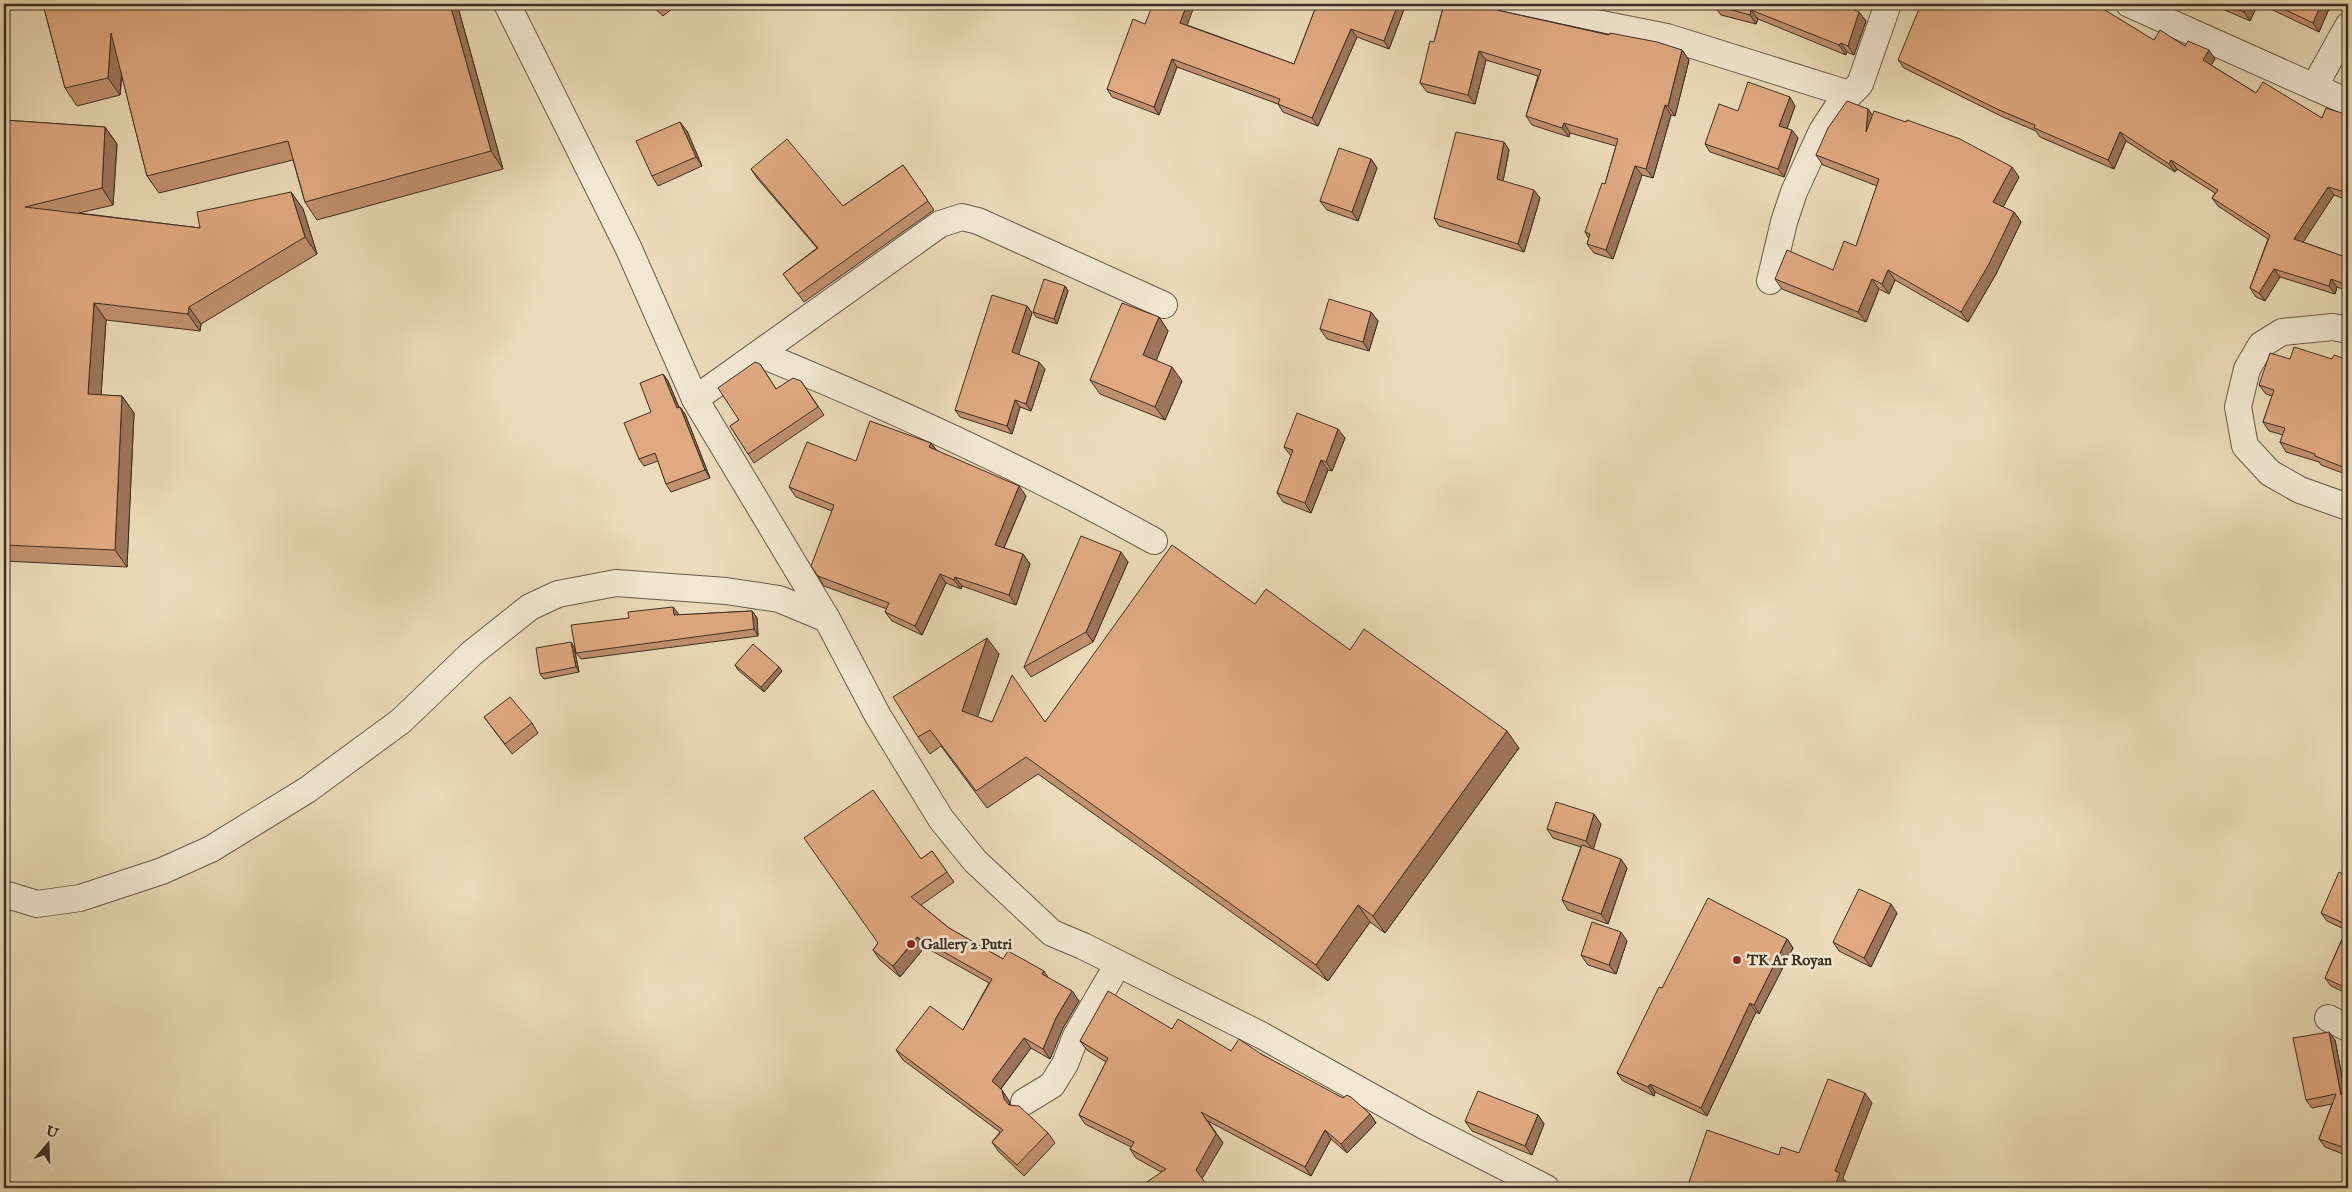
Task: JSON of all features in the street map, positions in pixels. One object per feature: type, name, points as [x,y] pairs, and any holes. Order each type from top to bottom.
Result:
[{"type":"street","points":[[506,4],[628,247],[695,399],[827,619],[878,716],[936,811],[976,861],[1052,933],[1261,1035],[1424,1126],[1546,1188]]},
{"type":"street","points":[[1501,4],[1667,37],[1849,94]]},
{"type":"street","points":[[1770,281],[1784,222],[1794,192],[1822,131],[1839,105],[1860,84],[1888,4]]},
{"type":"street","points":[[2144,6],[2348,102]]},
{"type":"street","points":[[2314,87],[2348,26]]},
{"type":"street","points":[[695,399],[940,224],[962,218],[978,221],[1164,305]]},
{"type":"street","points":[[2348,330],[2334,327],[2282,332],[2261,345],[2247,370],[2238,408],[2245,446],[2270,473],[2300,490],[2348,507]]},
{"type":"street","points":[[760,354],[902,414],[1102,512],[1154,541]]},
{"type":"street","points":[[4,894],[37,904],[80,898],[162,871],[211,849],[315,784],[400,721],[472,653],[530,607],[558,594],[616,583],[726,591],[779,599],[827,619]]},
{"type":"street","points":[[1024,1102],[1052,1085],[1065,1064],[1076,1036],[1118,964]]},
{"type":"building","points":[[43,4],[450,4],[491,151],[305,202],[288,141],[147,176],[111,33],[108,78],[65,88]]},
{"type":"building","points":[[1153,4],[1187,4],[1180,23],[1294,64],[1317,4],[1398,4],[1384,41],[1351,29],[1312,118],[1278,104],[1280,99],[1172,59],[1154,107],[1107,89],[1133,19],[1145,24]]},
{"type":"building","points":[[1444,4],[1483,4],[1492,9],[1609,35],[1610,33],[1657,42],[1682,50],[1668,106],[1665,105],[1646,169],[1635,166],[1606,250],[1587,244],[1590,234],[1585,232],[1602,183],[1605,184],[1618,139],[1564,123],[1562,128],[1526,116],[1541,70],[1479,51],[1468,95],[1420,83],[1430,41],[1434,42]]},
{"type":"building","points":[[1715,4],[1842,4],[1859,12],[1848,46],[1841,43],[1839,45],[1751,10],[1750,15]]},
{"type":"building","points":[[1921,4],[2095,4],[2154,40],[2160,30],[2185,46],[2188,41],[2209,50],[2203,60],[2256,93],[2263,82],[2322,118],[2326,108],[2348,115],[2348,193],[2328,187],[2294,239],[2348,258],[2348,285],[2331,279],[2329,286],[2274,269],[2259,293],[2250,288],[2270,235],[2212,198],[2218,190],[2171,160],[2169,164],[2120,132],[2108,160],[2034,128],[2035,125],[1997,109],[1898,60]]},
{"type":"building","points":[[2225,4],[2248,4],[2244,12]]},
{"type":"building","points":[[2273,4],[2321,4],[2313,23]]},
{"type":"building","points":[[2348,27],[2348,41],[2343,38]]},
{"type":"building","points":[[1748,82],[1790,97],[1779,126],[1792,130],[1778,169],[1705,144],[1719,104],[1738,111]]},
{"type":"building","points":[[1847,101],[1868,109],[1866,132],[1874,111],[1906,122],[1907,120],[1960,139],[2012,167],[1993,202],[2014,212],[1989,264],[1961,312],[1888,270],[1882,284],[1872,279],[1858,312],[1775,279],[1787,250],[1833,270],[1844,241],[1856,246],[1879,179],[1816,155],[1828,128]]},
{"type":"building","points":[[4,120],[105,127],[102,188],[25,207],[200,228],[197,212],[291,192],[305,237],[189,307],[188,314],[94,303],[88,394],[122,396],[115,550],[4,545]]},
{"type":"building","points":[[680,122],[696,157],[652,176],[636,141]]},
{"type":"building","points":[[1456,132],[1504,142],[1497,179],[1534,190],[1518,244],[1434,218]]},
{"type":"building","points":[[787,139],[843,206],[903,165],[928,201],[798,294],[783,274],[818,248],[751,169]]},
{"type":"building","points":[[1339,148],[1371,159],[1352,212],[1320,201]]},
{"type":"building","points":[[1044,279],[1065,286],[1054,319],[1033,312]]},
{"type":"building","points":[[992,295],[1027,306],[1012,352],[1039,362],[1026,404],[1015,400],[1007,426],[955,410]]},
{"type":"building","points":[[1329,299],[1371,312],[1363,342],[1320,329]]},
{"type":"building","points":[[1122,303],[1159,317],[1143,355],[1172,367],[1155,407],[1090,380]]},
{"type":"building","points":[[2294,347],[2332,359],[2334,355],[2348,360],[2348,469],[2315,456],[2315,454],[2280,442],[2285,428],[2263,422],[2274,390],[2259,385],[2270,353],[2290,359]]},
{"type":"building","points":[[755,362],[760,364],[776,389],[793,378],[801,381],[818,407],[748,454],[730,426],[739,420],[718,388]]},
{"type":"building","points":[[663,374],[677,408],[680,407],[705,470],[666,484],[655,453],[639,459],[624,423],[651,412],[640,383]]},
{"type":"building","points":[[1297,413],[1338,429],[1326,462],[1321,460],[1305,503],[1277,493],[1293,450],[1284,447]]},
{"type":"building","points":[[870,421],[931,443],[929,447],[1019,486],[995,545],[1023,554],[1009,595],[955,577],[954,580],[940,574],[915,626],[885,612],[889,603],[818,576],[811,566],[834,505],[789,487],[807,442],[856,461]]},
{"type":"building","points":[[1081,536],[1121,552],[1086,632],[1024,667]]},
{"type":"building","points":[[1172,545],[1255,604],[1266,589],[1350,650],[1364,629],[1507,731],[1373,916],[1358,905],[1316,965],[1026,757],[976,791],[930,730],[918,737],[893,697],[987,638],[962,711],[992,722],[1012,675],[1045,722]]},
{"type":"building","points":[[673,607],[674,615],[752,611],[754,629],[576,653],[571,625],[629,618],[628,612]]},
{"type":"building","points":[[571,642],[576,667],[540,674],[536,648]]},
{"type":"building","points":[[753,644],[779,667],[761,687],[735,665]]},
{"type":"building","points":[[510,697],[532,723],[505,744],[484,717]]},
{"type":"building","points":[[873,790],[921,859],[932,851],[947,872],[911,897],[949,928],[1003,959],[1008,951],[1044,971],[1042,974],[1072,991],[1056,1018],[1043,1049],[1024,1038],[992,1081],[1002,1090],[1004,1099],[1009,1105],[1019,1106],[1048,1133],[1017,1165],[992,1142],[1003,1130],[896,1050],[930,1006],[963,1030],[992,979],[917,937],[893,966],[873,950],[878,943],[804,838]]},
{"type":"building","points":[[1556,802],[1594,814],[1586,841],[1547,829]]},
{"type":"building","points":[[1582,845],[1621,859],[1601,914],[1562,900]]},
{"type":"building","points":[[2339,872],[2348,877],[2348,925],[2321,913]]},
{"type":"building","points":[[1859,889],[1891,904],[1864,958],[1833,942]]},
{"type":"building","points":[[1708,898],[1787,939],[1754,1005],[1750,1003],[1701,1108],[1650,1084],[1648,1087],[1617,1073],[1659,987],[1662,988]]},
{"type":"building","points":[[1592,922],[1621,932],[1609,965],[1581,955]]},
{"type":"building","points":[[2348,926],[2348,989],[2325,978]]},
{"type":"building","points":[[1108,991],[1172,1029],[1178,1019],[1231,1051],[1239,1039],[1261,1054],[1343,1098],[1347,1095],[1370,1114],[1341,1144],[1325,1130],[1305,1167],[1201,1112],[1216,1134],[1196,1170],[1209,1188],[1147,1188],[1144,1184],[1166,1169],[1130,1149],[1134,1142],[1079,1115],[1108,1058],[1080,1041]]},
{"type":"building","points":[[2329,1032],[2341,1095],[2348,1076],[2348,1149],[2319,1139],[2336,1094],[2306,1100],[2293,1038]]},
{"type":"building","points":[[1828,1079],[1865,1093],[1835,1171],[1840,1173],[1834,1188],[1687,1188],[1707,1130],[1779,1155],[1781,1147],[1799,1153]]},
{"type":"building","points":[[1478,1091],[1538,1115],[1525,1146],[1465,1121]]},
{"type":"place","name":"Gallery 2 Putri","points":[[911,944]]},
{"type":"place","name":"TK Ar Royan","points":[[1737,960]]}]
